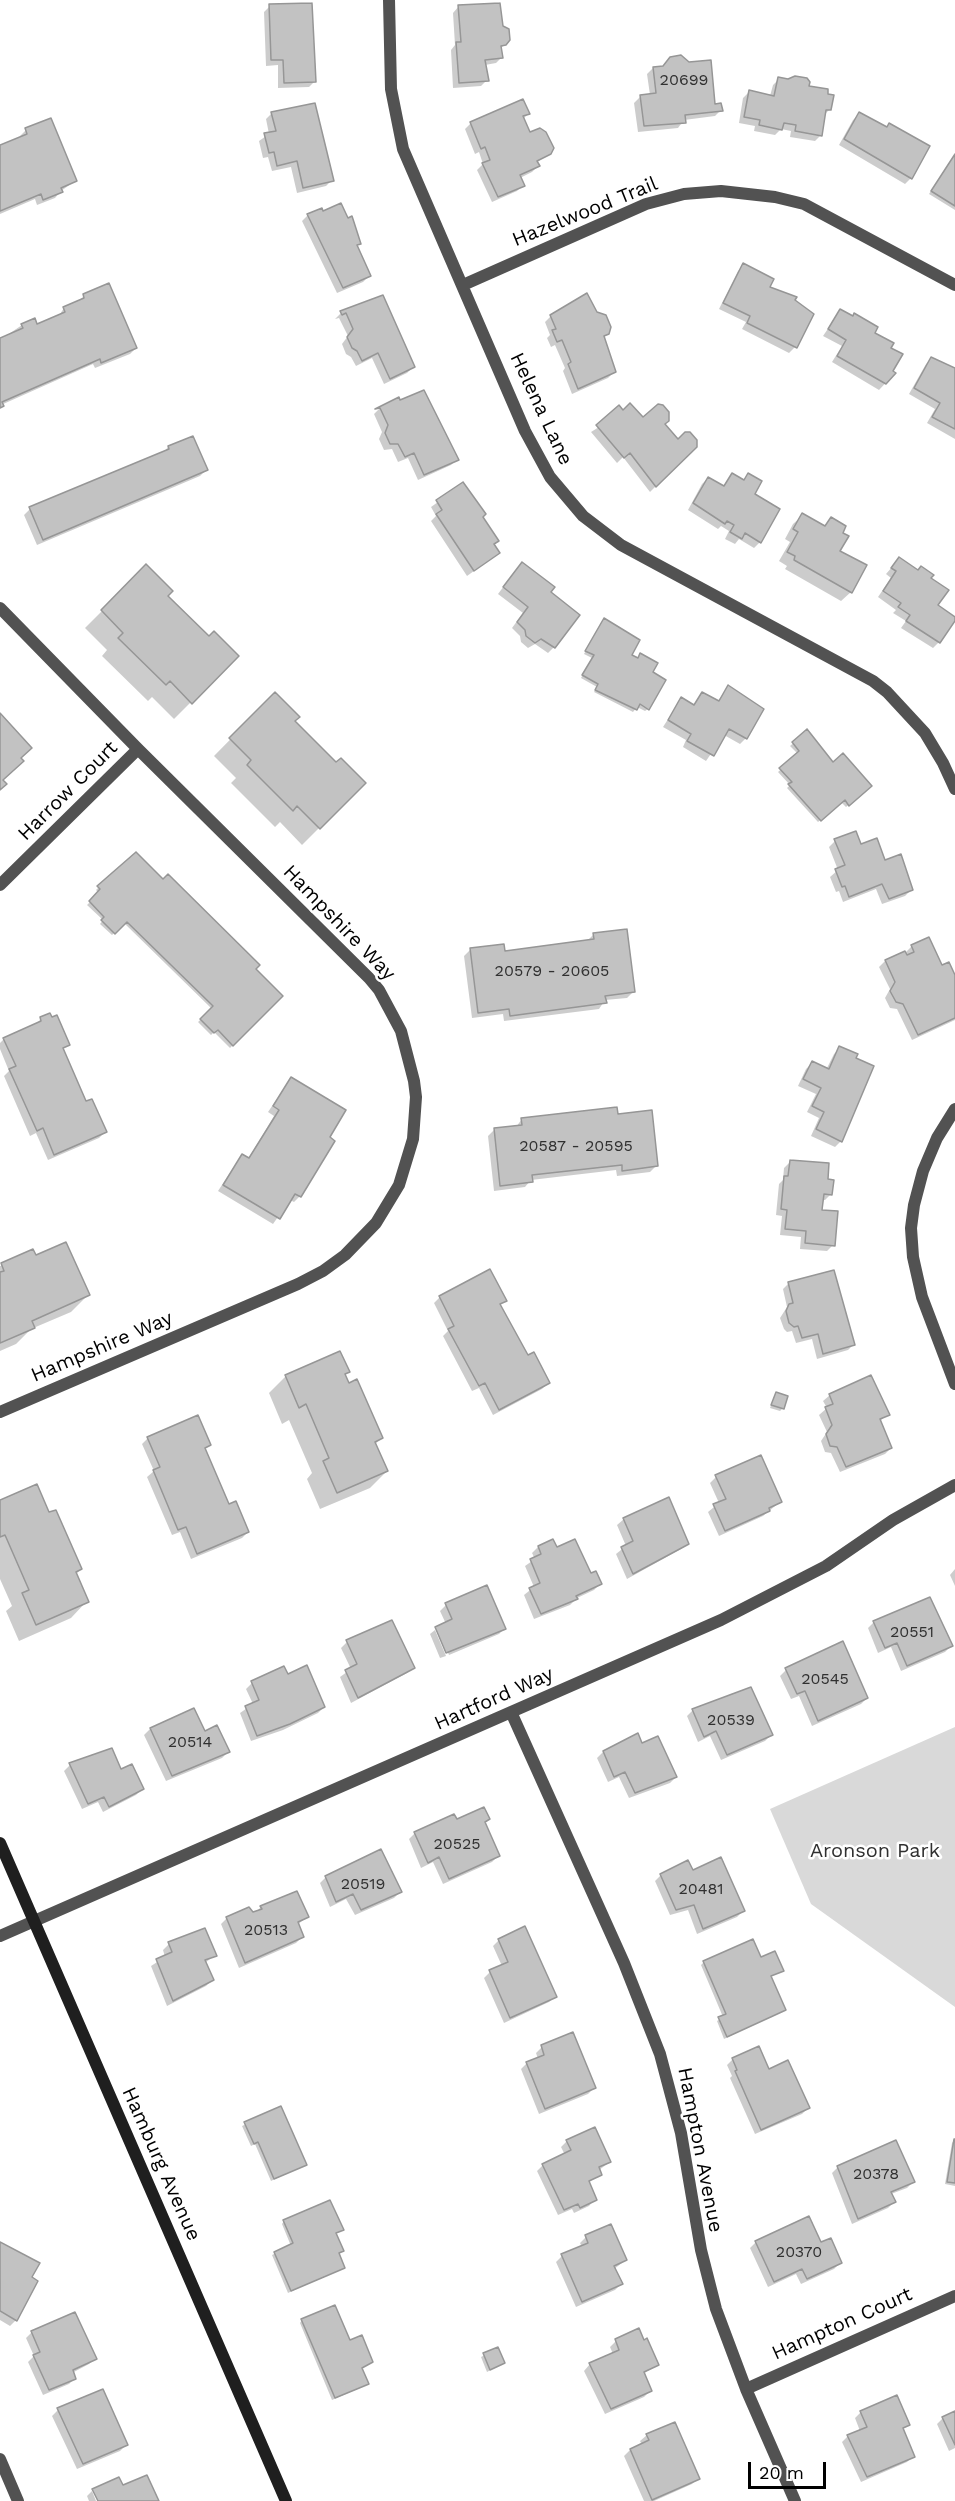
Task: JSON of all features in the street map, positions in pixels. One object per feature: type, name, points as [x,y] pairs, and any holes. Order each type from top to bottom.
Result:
[{"type":"street","name":"Helena Lane","points":[[389,0],[391,89],[397,128],[411,170],[541,462],[561,491],[583,516],[621,545],[873,681],[893,698],[925,733],[955,789]]},
{"type":"street","name":"Hazelwood Trail","points":[[463,285],[646,204],[684,194],[721,190],[775,197],[804,204],[955,285]]},
{"type":"street","name":"Hampshire Way","points":[[0,608],[138,749],[331,939],[379,990],[401,1031],[416,1097],[413,1139],[399,1185],[376,1223],[345,1255],[324,1271],[0,1412]]},
{"type":"street","name":"Harrow Court","points":[[0,885],[138,749]]},
{"type":"street","points":[[955,1110],[928,1157],[911,1220],[913,1257],[922,1297],[955,1384]]},
{"type":"street","name":"Hartford Way","points":[[0,1936],[772,1596],[826,1566],[893,1520],[955,1485]]},
{"type":"street","name":"Hampton Avenue","points":[[512,1712],[624,1963],[660,2054],[681,2133],[708,2283],[746,2389],[795,2501]]},
{"type":"street","name":"Hamburg Avenue","points":[[0,1843],[286,2501]]},
{"type":"street","name":"Hampton Court","points":[[746,2389],[955,2296]]},
{"type":"street","points":[[0,2459],[18,2501]]},
{"type":"green space","name":"Aronson Park","points":[[955,1727],[955,2007],[811,1904],[770,1809]]},
{"type":"building","points":[[312,3],[316,82],[284,83],[283,60],[271,60],[269,4]]},
{"type":"building","points":[[500,3],[503,26],[509,29],[510,40],[506,45],[501,46],[503,58],[485,60],[489,81],[459,83],[456,42],[461,42],[458,5]]},
{"type":"building","points":[[681,55],[689,62],[711,60],[715,104],[721,103],[723,111],[685,115],[686,123],[644,126],[640,95],[656,93],[653,67],[663,66],[670,57]]},
{"type":"building","points":[[795,76],[807,78],[810,82],[809,86],[828,89],[828,94],[834,95],[831,110],[826,110],[822,136],[795,131],[796,125],[784,123],[782,130],[759,125],[760,120],[744,117],[749,90],[774,96],[778,77],[788,79]]},
{"type":"building","points":[[523,99],[530,114],[523,116],[530,132],[540,128],[546,132],[554,148],[551,154],[537,161],[540,166],[520,175],[525,186],[498,197],[482,163],[490,160],[485,147],[481,149],[470,122]]},
{"type":"building","points":[[315,103],[334,181],[303,188],[297,161],[277,166],[274,152],[269,153],[264,133],[276,131],[271,112]]},
{"type":"building","points":[[859,112],[887,127],[889,123],[930,146],[912,179],[844,139]]},
{"type":"building","points":[[51,118],[77,181],[61,188],[63,192],[43,200],[41,194],[0,211],[0,145],[27,134],[25,128]]},
{"type":"building","points":[[955,154],[955,206],[931,191]]},
{"type":"building","points":[[341,203],[348,218],[352,216],[361,244],[357,245],[371,276],[343,288],[307,214],[322,208],[323,211]]},
{"type":"building","points":[[743,263],[774,279],[770,287],[797,297],[795,300],[814,314],[797,348],[747,323],[750,316],[723,303]]},
{"type":"building","points":[[109,283],[137,348],[101,363],[100,359],[2,402],[4,406],[0,408],[0,338],[23,328],[21,324],[35,318],[37,324],[65,312],[63,307],[84,298],[83,294]]},
{"type":"building","points":[[587,293],[597,312],[606,315],[611,327],[609,334],[604,336],[616,372],[578,389],[562,340],[557,342],[552,330],[556,329],[550,315]]},
{"type":"building","points":[[383,295],[415,367],[390,379],[378,353],[362,361],[357,351],[352,348],[347,337],[353,329],[346,313],[342,315],[340,311]]},
{"type":"building","points":[[840,309],[853,316],[854,313],[878,327],[875,333],[894,343],[891,348],[903,354],[893,371],[896,373],[886,384],[837,356],[846,340],[828,329]]},
{"type":"building","points":[[931,357],[955,368],[955,429],[932,417],[940,403],[914,388]]},
{"type":"building","points":[[424,390],[459,460],[424,475],[414,453],[405,457],[398,444],[390,444],[385,433],[388,425],[380,408],[375,409],[399,397],[400,400]]},
{"type":"building","points":[[630,403],[643,417],[658,404],[663,405],[669,412],[669,421],[665,424],[678,439],[685,432],[690,432],[697,440],[697,447],[656,487],[630,453],[624,458],[596,425],[619,405],[623,410]]},
{"type":"building","points":[[193,436],[208,470],[43,540],[29,507],[169,449],[168,446]]},
{"type":"building","points":[[732,473],[744,480],[748,473],[762,481],[755,494],[780,509],[761,543],[745,533],[742,539],[730,532],[734,525],[727,521],[725,524],[693,503],[708,477],[724,486]]},
{"type":"building","points":[[463,482],[486,514],[483,517],[499,541],[494,544],[500,553],[474,571],[436,514],[442,510],[436,500]]},
{"type":"building","points":[[802,513],[825,526],[831,517],[846,526],[843,533],[849,536],[840,551],[867,565],[852,593],[794,560],[795,556],[787,552],[798,532],[793,529]]},
{"type":"building","points":[[899,557],[918,570],[921,566],[934,575],[931,578],[949,590],[938,605],[955,617],[955,621],[940,643],[906,621],[910,615],[898,607],[901,603],[883,591],[896,571],[891,568]]},
{"type":"building","points":[[522,562],[555,587],[551,592],[580,615],[555,648],[541,639],[535,643],[526,636],[525,630],[517,622],[528,607],[503,587]]},
{"type":"building","points":[[146,564],[173,591],[168,596],[209,636],[214,631],[239,656],[192,704],[170,681],[166,685],[118,638],[123,633],[101,610]]},
{"type":"building","points":[[604,618],[640,640],[632,655],[638,658],[640,653],[658,663],[653,672],[666,680],[649,710],[640,704],[637,710],[595,690],[598,684],[582,675],[594,655],[585,651]]},
{"type":"building","points":[[728,685],[764,709],[747,739],[729,729],[714,756],[687,741],[691,734],[668,720],[681,697],[694,705],[702,692],[719,701]]},
{"type":"building","points":[[275,692],[300,717],[295,721],[336,762],[341,758],[366,783],[320,829],[297,806],[293,811],[247,765],[251,760],[229,738]]},
{"type":"building","points":[[0,713],[32,748],[21,758],[24,761],[3,780],[7,784],[0,790]]},
{"type":"building","points":[[807,729],[833,762],[843,753],[872,786],[849,806],[845,800],[821,821],[788,784],[792,782],[779,768],[799,751],[792,742]]},
{"type":"building","points":[[856,831],[861,844],[877,838],[885,860],[901,854],[913,890],[889,899],[882,884],[849,897],[835,869],[845,865],[834,839]]},
{"type":"building","points":[[136,852],[163,879],[168,874],[260,965],[256,969],[283,996],[233,1046],[218,1030],[214,1033],[200,1019],[213,1006],[127,922],[115,934],[101,920],[104,917],[89,901],[100,889],[97,886]]},
{"type":"building","points":[[627,929],[635,992],[605,996],[607,1003],[510,1016],[509,1009],[478,1013],[470,948],[504,944],[505,951],[594,939],[593,933]]},
{"type":"building","points":[[929,937],[942,965],[949,962],[955,975],[955,1018],[918,1035],[903,1004],[896,1002],[890,991],[895,982],[885,960],[905,951],[907,955],[914,952],[911,945]]},
{"type":"building","points":[[50,1013],[52,1017],[57,1015],[70,1045],[63,1048],[86,1101],[92,1099],[107,1132],[54,1155],[43,1128],[37,1131],[9,1069],[16,1066],[3,1038],[41,1021],[40,1017]]},
{"type":"building","points":[[839,1046],[858,1054],[856,1058],[874,1066],[842,1142],[816,1129],[824,1112],[812,1106],[821,1088],[803,1079],[812,1061],[829,1069]]},
{"type":"building","points":[[291,1077],[346,1110],[330,1137],[335,1141],[301,1197],[295,1194],[280,1219],[223,1185],[242,1154],[249,1158],[279,1110],[273,1106]]},
{"type":"building","points":[[617,1107],[618,1114],[652,1110],[658,1166],[622,1171],[622,1165],[532,1175],[533,1182],[500,1186],[494,1128],[522,1125],[521,1118]]},
{"type":"building","points":[[790,1160],[829,1163],[828,1179],[834,1180],[832,1195],[824,1194],[822,1210],[838,1211],[835,1246],[805,1243],[806,1231],[785,1229],[787,1210],[781,1209],[784,1176],[788,1176]]},
{"type":"building","points":[[66,1242],[90,1295],[32,1321],[35,1328],[0,1343],[0,1272],[4,1271],[1,1263],[33,1249],[36,1255]]},
{"type":"building","points":[[490,1269],[507,1301],[500,1304],[528,1355],[534,1352],[550,1383],[499,1410],[485,1383],[479,1386],[448,1329],[454,1326],[439,1296]]},
{"type":"building","points":[[834,1270],[855,1345],[823,1354],[818,1334],[802,1338],[798,1326],[794,1327],[789,1323],[786,1311],[789,1304],[793,1303],[788,1282]]},
{"type":"building","points":[[340,1351],[350,1372],[345,1374],[349,1383],[357,1379],[383,1438],[375,1442],[388,1471],[337,1493],[323,1461],[329,1458],[306,1404],[299,1408],[285,1375]]},
{"type":"building","points":[[871,1375],[890,1415],[880,1419],[892,1448],[846,1467],[837,1447],[830,1446],[826,1434],[832,1425],[825,1407],[833,1404],[829,1394]]},
{"type":"building","points":[[776,1392],[788,1396],[784,1409],[771,1405]]},
{"type":"building","points":[[198,1415],[211,1445],[205,1448],[229,1504],[236,1501],[249,1532],[197,1554],[186,1527],[178,1530],[153,1470],[160,1467],[147,1437]]},
{"type":"building","points":[[761,1455],[782,1502],[769,1508],[770,1511],[725,1531],[713,1504],[726,1499],[715,1475]]},
{"type":"building","points":[[37,1484],[49,1512],[56,1510],[82,1569],[76,1572],[89,1602],[36,1625],[22,1593],[29,1590],[5,1535],[0,1537],[0,1500]]},
{"type":"building","points":[[669,1497],[689,1544],[633,1574],[621,1547],[633,1541],[623,1518]]},
{"type":"building","points":[[553,1539],[557,1547],[575,1539],[591,1573],[596,1571],[602,1584],[576,1596],[578,1599],[541,1614],[529,1588],[540,1583],[530,1559],[541,1554],[538,1546]]},
{"type":"building","points":[[487,1585],[506,1629],[446,1653],[435,1627],[452,1619],[445,1603]]},
{"type":"building","points":[[930,1597],[953,1646],[907,1666],[897,1643],[885,1648],[873,1621]]},
{"type":"building","points":[[392,1620],[415,1668],[358,1698],[345,1670],[357,1664],[346,1640]]},
{"type":"building","points":[[843,1641],[868,1698],[818,1721],[805,1691],[797,1694],[785,1668]]},
{"type":"building","points":[[307,1665],[325,1707],[290,1724],[257,1736],[245,1706],[259,1700],[251,1681],[284,1666],[288,1674]]},
{"type":"building","points":[[751,1687],[773,1735],[727,1755],[716,1731],[704,1737],[692,1709]]},
{"type":"building","points":[[194,1708],[205,1731],[217,1725],[230,1752],[172,1776],[150,1728]]},
{"type":"building","points":[[638,1733],[642,1743],[658,1736],[677,1777],[635,1793],[625,1772],[614,1777],[603,1751]]},
{"type":"building","points":[[112,1748],[121,1769],[132,1764],[144,1789],[109,1807],[104,1797],[88,1804],[69,1763]]},
{"type":"building","points":[[484,1807],[490,1819],[485,1822],[500,1856],[449,1879],[439,1857],[428,1863],[414,1832],[454,1814],[457,1819]]},
{"type":"building","points":[[381,1849],[402,1892],[361,1910],[353,1894],[336,1902],[325,1876]]},
{"type":"building","points":[[721,1857],[745,1911],[703,1929],[694,1905],[676,1910],[660,1874],[688,1860],[693,1870]]},
{"type":"building","points":[[297,1891],[309,1917],[298,1922],[304,1937],[245,1963],[226,1917],[249,1907],[253,1912],[262,1909],[260,1906]]},
{"type":"building","points":[[525,1926],[557,1997],[510,2018],[489,1970],[508,1962],[498,1939]]},
{"type":"building","points":[[205,1928],[217,1956],[205,1960],[214,1980],[173,2001],[156,1959],[172,1952],[168,1942]]},
{"type":"building","points":[[753,1939],[761,1957],[775,1951],[784,1971],[771,1976],[786,2010],[727,2037],[718,2017],[726,2014],[703,1961]]},
{"type":"building","points":[[573,2032],[596,2088],[545,2109],[526,2062],[544,2055],[541,2045]]},
{"type":"building","points":[[759,2046],[769,2069],[788,2060],[810,2108],[761,2130],[735,2071],[737,2070],[732,2058]]},
{"type":"building","points":[[281,2106],[307,2165],[274,2179],[258,2142],[254,2144],[244,2122]]},
{"type":"building","points":[[595,2127],[611,2162],[599,2167],[602,2175],[589,2181],[597,2200],[580,2208],[578,2204],[564,2210],[542,2164],[571,2150],[566,2140]]},
{"type":"building","points":[[955,2139],[955,2183],[947,2182]]},
{"type":"building","points":[[896,2140],[915,2182],[891,2192],[896,2202],[858,2219],[837,2166]]},
{"type":"building","points":[[330,2200],[344,2230],[336,2233],[344,2251],[339,2253],[345,2268],[291,2291],[274,2252],[293,2243],[283,2220]]},
{"type":"building","points":[[809,2216],[821,2242],[831,2238],[842,2263],[807,2279],[802,2269],[774,2282],[755,2241]]},
{"type":"building","points":[[611,2224],[627,2260],[614,2266],[623,2284],[582,2302],[561,2254],[588,2243],[585,2235]]},
{"type":"building","points":[[0,2242],[40,2263],[32,2277],[38,2281],[17,2321],[0,2311]]},
{"type":"building","points":[[335,2305],[350,2340],[362,2335],[373,2362],[362,2368],[369,2384],[335,2398],[301,2319]]},
{"type":"building","points":[[75,2312],[97,2359],[73,2370],[76,2379],[49,2390],[33,2355],[40,2352],[31,2331]]},
{"type":"building","points":[[639,2328],[644,2340],[647,2338],[659,2365],[644,2372],[652,2391],[611,2409],[589,2363],[619,2350],[615,2339]]},
{"type":"building","points":[[498,2347],[505,2363],[490,2370],[483,2353]]},
{"type":"building","points":[[103,2389],[128,2445],[83,2464],[57,2408]]},
{"type":"building","points":[[897,2395],[910,2425],[903,2428],[915,2457],[867,2477],[847,2435],[867,2427],[860,2411]]},
{"type":"building","points":[[955,2411],[955,2445],[942,2417]]},
{"type":"building","points":[[675,2422],[700,2479],[652,2500],[630,2449],[649,2440],[646,2434]]},
{"type":"building","points":[[147,2475],[159,2501],[98,2501],[92,2489],[119,2477],[123,2485]]}]
